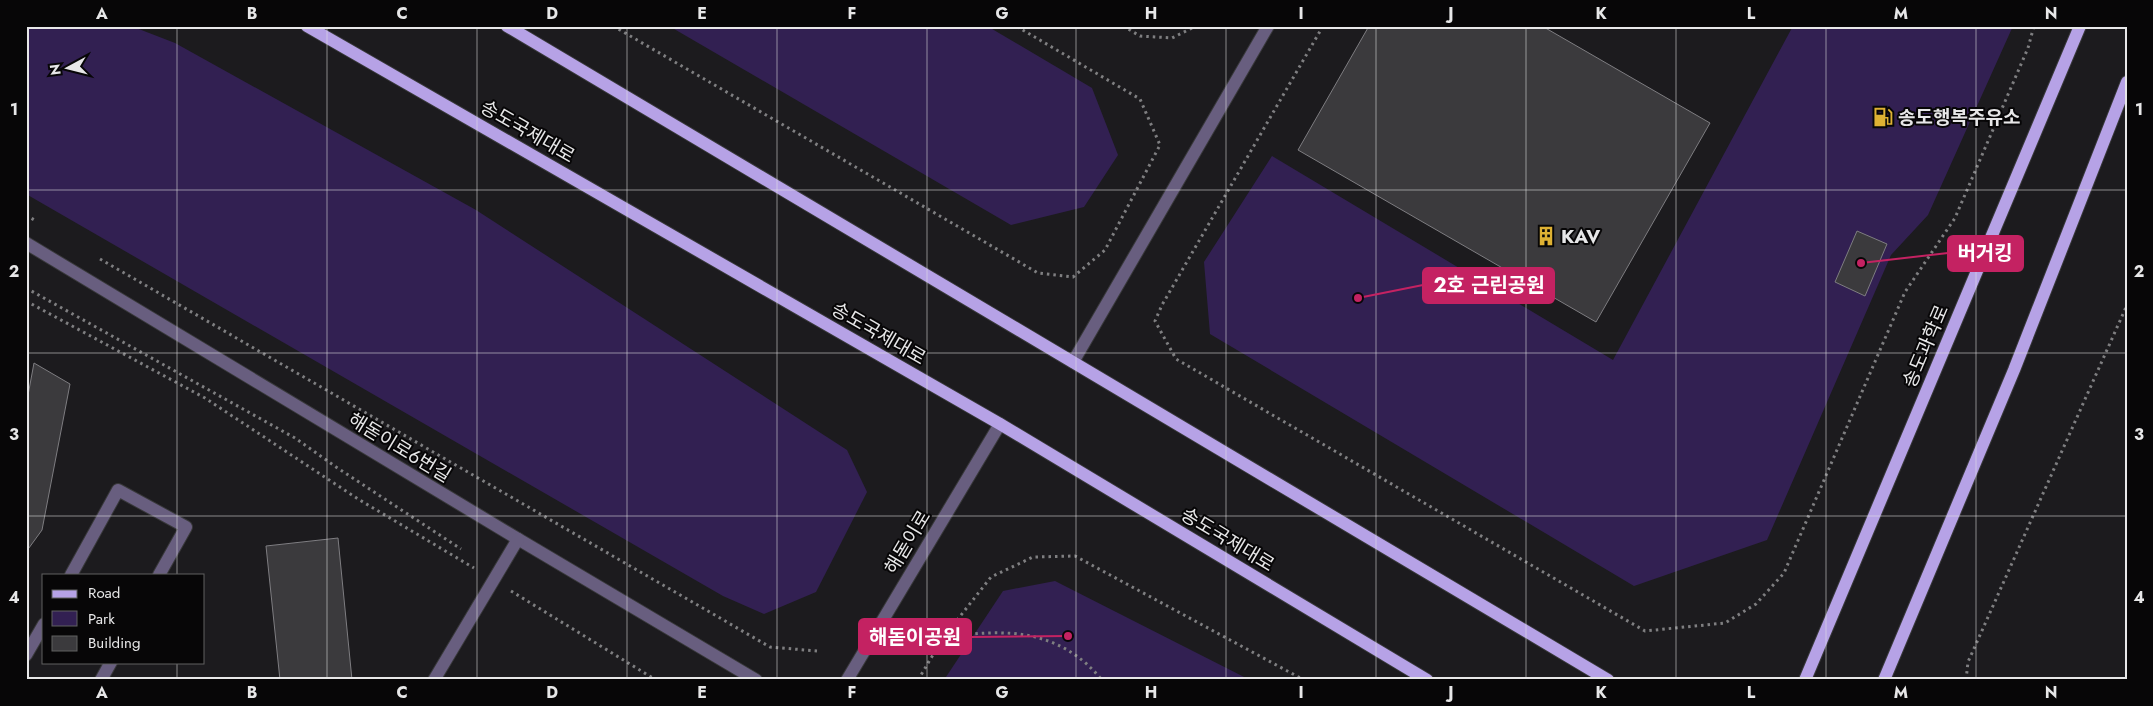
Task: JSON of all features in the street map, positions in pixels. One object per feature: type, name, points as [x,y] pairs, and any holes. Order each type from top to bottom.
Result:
[{"type":"main road","name":"송도국제대로","points":[[308,26],[1000,424],[1427,680]]},
{"type":"main road","points":[[507,26],[1608,680]]},
{"type":"main road","name":"송도과학로","points":[[1805,680],[2080,26]]},
{"type":"main road","points":[[1884,680],[2014,370],[2127,82]]},
{"type":"street","points":[[1073,362],[1268,26]]},
{"type":"street","name":"해돋이로6번길","points":[[26,243],[756,680]]},
{"type":"street","name":"해돋이로","points":[[847,680],[1000,424]]},
{"type":"street","points":[[72,574],[118,490],[186,527],[161,574]]},
{"type":"street","points":[[434,680],[518,539]]},
{"type":"street","points":[[26,655],[42,627]]},
{"type":"street","points":[[101,680],[110,664]]},
{"type":"path","points":[[613,26],[1038,273],[1072,277],[1105,250],[1160,144],[1140,99],[1016,26]]},
{"type":"path","points":[[1123,26],[1140,36],[1172,38],[1196,26]]},
{"type":"path","points":[[1323,26],[1159,313],[1156,321],[1176,359],[1645,631],[1725,623],[1756,604],[1784,573],[1905,292],[1955,218],[2028,48],[2034,26]]},
{"type":"path","points":[[26,215],[43,225]]},
{"type":"path","points":[[94,255],[770,647],[817,651]]},
{"type":"path","points":[[26,288],[296,438],[336,467],[461,549]]},
{"type":"path","points":[[26,301],[205,398],[358,499],[481,573]]},
{"type":"path","points":[[1966,680],[1968,662],[2127,305]]},
{"type":"path","points":[[918,680],[943,638],[991,578],[1033,557],[1075,556],[1304,680]]},
{"type":"path","points":[[506,588],[656,680]]},
{"type":"path","points":[[943,638],[996,633],[1016,634],[1048,640],[1075,653],[1102,680]]},
{"type":"green space","points":[[26,26],[131,26],[175,43],[476,210],[847,450],[867,492],[816,592],[764,614],[723,596],[26,194]]},
{"type":"green space","points":[[669,26],[987,26],[1092,88],[1118,155],[1084,207],[1011,225]]},
{"type":"green space","points":[[1793,26],[2013,26],[1928,215],[1891,255],[1767,540],[1634,586],[1210,334],[1204,262],[1272,156],[1613,360]]},
{"type":"green space","points":[[1055,581],[1250,680],[944,680],[1003,591]]},
{"type":"building","name":"KAV","points":[[1369,26],[1542,26],[1710,123],[1596,322],[1298,150]]},
{"type":"building","points":[[1857,231],[1887,244],[1865,296],[1835,282]]},
{"type":"building","points":[[34,363],[70,384],[42,530],[26,552],[26,406]]},
{"type":"building","points":[[338,538],[352,680],[280,680],[266,546]]},
{"type":"place","name":"송도행복주유소","points":[[1883,117]]},
{"type":"place","name":"KAV","points":[[1546,236]]},
{"type":"place","name":"버거킹","points":[[1861,263]]},
{"type":"place","name":"2호 근린공원","points":[[1358,298]]},
{"type":"place","name":"해돋이공원","points":[[1068,636]]}]
